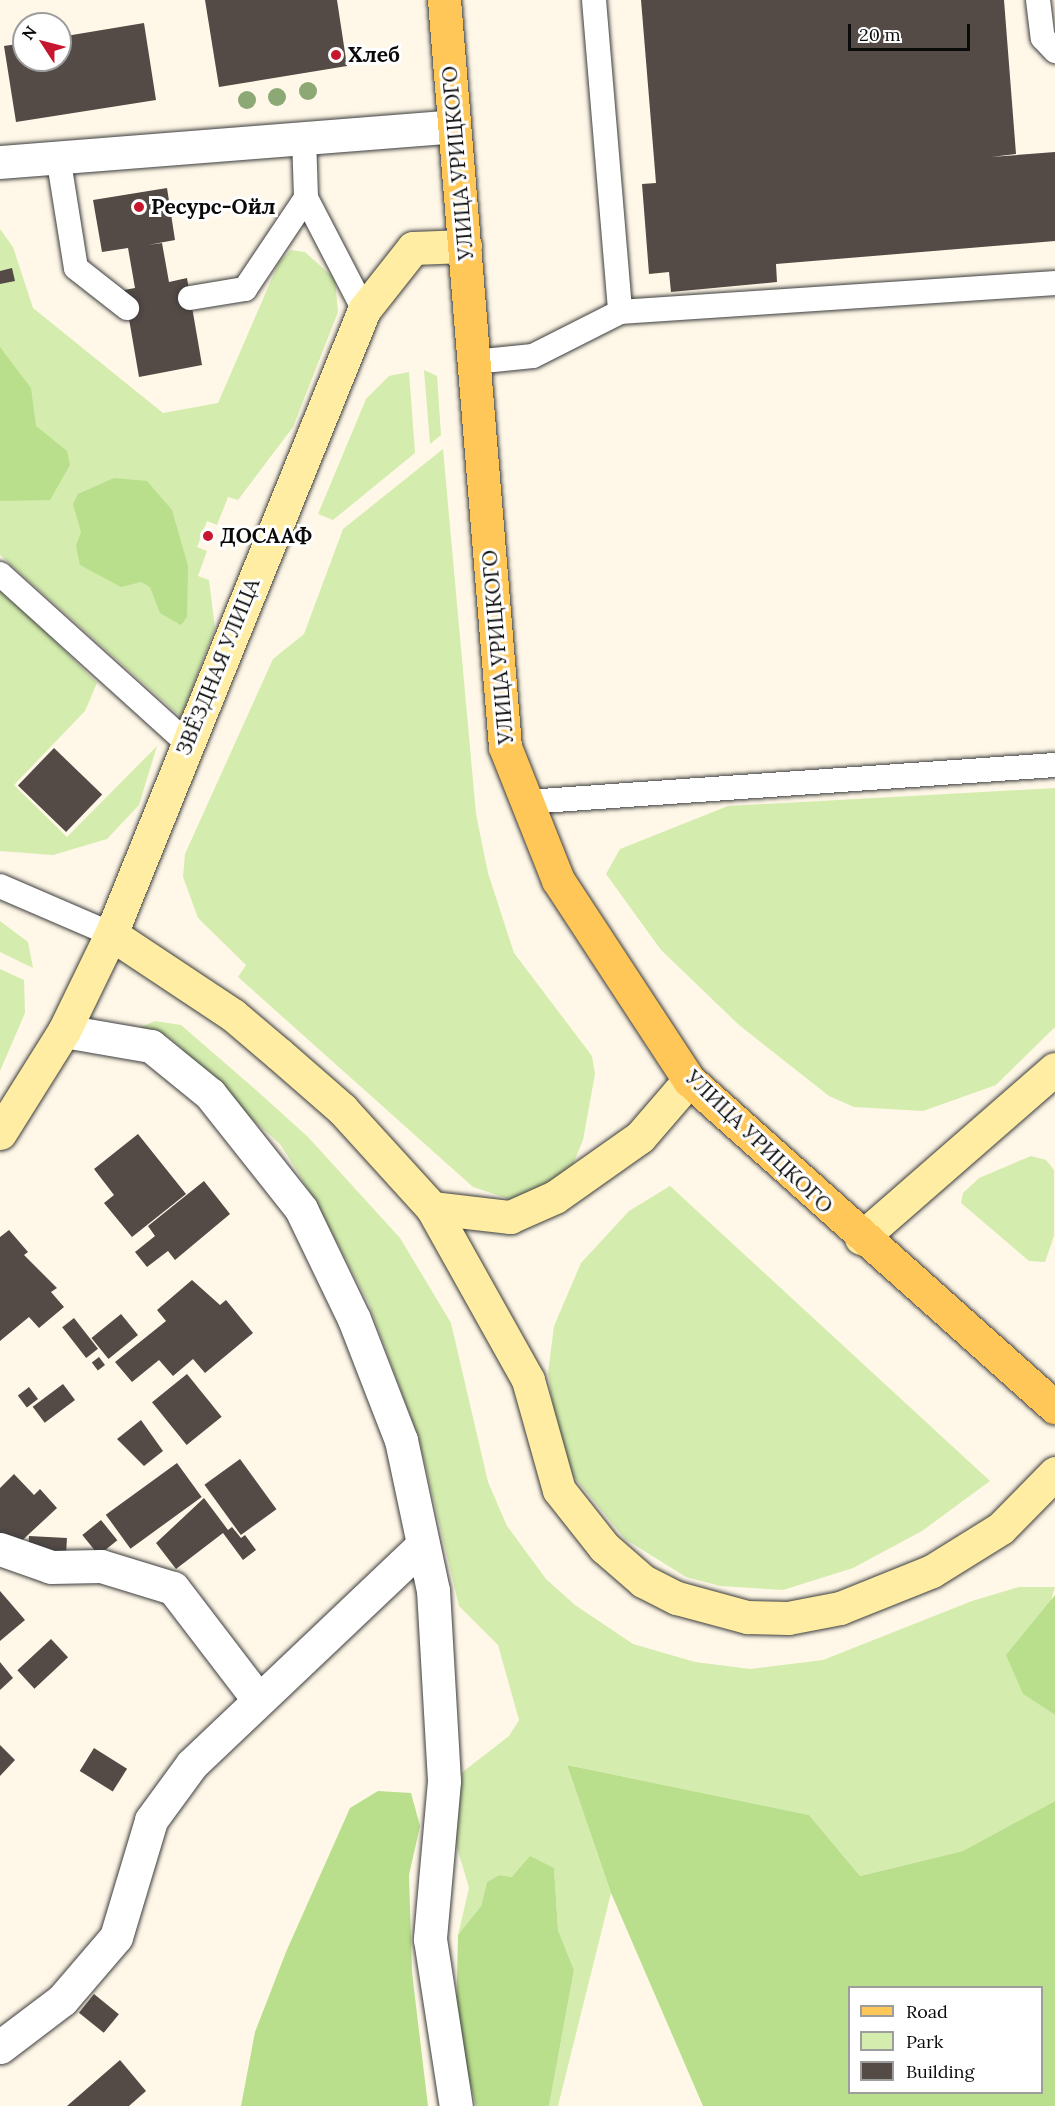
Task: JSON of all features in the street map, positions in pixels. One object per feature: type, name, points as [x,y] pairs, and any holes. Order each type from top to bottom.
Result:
[{"type":"main road","name":"УЛИЦА УРИЦКОГО","points":[[444,0],[505,747],[558,880],[688,1080],[861,1238],[1055,1407]]},
{"type":"street","points":[[0,162],[454,126]]},
{"type":"street","name":"ЗВЁЗДНАЯ УЛИЦА","points":[[0,1133],[64,1030],[111,934],[364,310],[413,248],[465,246]]},
{"type":"street","points":[[111,934],[233,1015],[279,1054],[342,1110],[432,1208],[528,1380],[558,1490],[604,1547],[643,1581],[677,1598],[747,1617],[788,1618],[885,1593],[1001,1528],[1055,1473]]},
{"type":"street","points":[[64,1030],[151,1046],[210,1094],[301,1209],[354,1319],[401,1440],[433,1590],[444,1781],[430,1939],[456,2106]]},
{"type":"street","points":[[861,1238],[1055,1069]]},
{"type":"street","points":[[432,1208],[510,1217],[555,1197],[640,1137],[688,1080]]},
{"type":"street","points":[[0,2048],[62,2000],[98,1962],[126,1914],[152,1820],[192,1764],[257,1698],[423,1545]]},
{"type":"street","points":[[0,1549],[51,1567],[100,1566],[173,1588],[257,1698]]},
{"type":"lane","points":[[594,0],[620,312]]},
{"type":"lane","points":[[1038,0],[1043,38],[1055,51]]},
{"type":"lane","points":[[304,137],[306,198],[364,310]]},
{"type":"lane","points":[[58,156],[76,268],[127,308]]},
{"type":"lane","points":[[190,298],[245,289],[306,198]]},
{"type":"lane","points":[[474,362],[533,356],[620,312],[1055,283]]},
{"type":"lane","points":[[0,574],[187,743]]},
{"type":"lane","points":[[527,802],[1055,765]]},
{"type":"lane","points":[[0,886],[111,934]]},
{"type":"green space","points":[[0,229],[13,247],[33,308],[163,413],[218,403],[279,262],[291,250],[305,252],[335,279],[338,312],[293,427],[238,500],[228,497],[217,525],[207,521],[197,547],[207,551],[198,576],[209,580],[215,628],[181,717],[0,555]]},
{"type":"green space","points":[[0,347],[31,388],[36,426],[67,451],[70,465],[50,500],[0,501]]},
{"type":"green space","points":[[424,370],[437,376],[441,435],[430,444]]},
{"type":"green space","points":[[409,372],[415,453],[333,520],[318,514],[366,399],[389,376]]},
{"type":"green space","points":[[443,449],[476,814],[488,873],[514,953],[592,1056],[595,1074],[583,1140],[571,1169],[515,1201],[473,1187],[238,977],[246,965],[198,918],[183,877],[185,854],[273,659],[304,634],[343,529]]},
{"type":"green space","points":[[114,478],[147,481],[172,510],[188,566],[187,617],[181,625],[160,613],[150,587],[141,582],[121,587],[80,565],[76,546],[81,532],[73,504],[78,494]]},
{"type":"green space","points":[[0,587],[97,683],[85,711],[14,785],[67,837],[157,746],[139,805],[107,839],[53,855],[0,851]]},
{"type":"green space","points":[[1055,788],[1055,1027],[996,1085],[923,1111],[854,1107],[829,1096],[739,1025],[661,950],[606,874],[620,849],[728,806]]},
{"type":"green space","points":[[0,921],[28,942],[33,968],[0,952]]},
{"type":"green space","points":[[0,969],[24,980],[25,1013],[0,1071]]},
{"type":"green space","points":[[155,1021],[181,1025],[256,1090],[308,1137],[400,1238],[451,1323],[488,1482],[507,1526],[546,1579],[575,1605],[633,1644],[695,1662],[750,1669],[823,1660],[972,1601],[1019,1587],[1055,1587],[1023,1694],[1055,1715],[1055,1801],[963,1851],[860,1876],[809,1815],[567,1765],[611,1893],[558,2106],[549,2106],[574,1970],[558,1930],[554,1868],[512,1877],[499,1875],[487,1882],[481,1906],[458,1935],[469,1888],[455,1841],[460,1774],[509,1736],[519,1720],[498,1645],[459,1606],[419,1439],[369,1304],[315,1200],[280,1144],[179,1055],[183,1049],[166,1035],[157,1040],[129,1032]]},
{"type":"green space","points":[[1031,1156],[1046,1160],[1054,1170],[1054,1236],[1045,1262],[1029,1261],[961,1203],[963,1193],[979,1178]]},
{"type":"green space","points":[[670,1186],[990,1481],[922,1531],[853,1568],[783,1590],[720,1586],[686,1577],[625,1539],[574,1477],[559,1446],[548,1373],[554,1326],[581,1263],[629,1211]]},
{"type":"green space","points":[[1055,1595],[1055,1715],[1023,1694],[1006,1655]]},
{"type":"green space","points":[[567,1765],[809,1815],[860,1876],[963,1851],[1055,1801],[1055,2106],[703,2106],[611,1893]]},
{"type":"green space","points":[[378,1791],[411,1793],[420,1826],[409,1875],[412,1972],[428,2106],[241,2106],[255,2032],[286,1952],[350,1808]]},
{"type":"green space","points":[[530,1856],[554,1868],[558,1930],[574,1970],[549,2106],[476,2106],[456,2026],[458,1935],[481,1906],[487,1882],[499,1875],[512,1877]]},
{"type":"building","points":[[205,0],[337,0],[347,66],[219,87]]},
{"type":"building","points":[[641,0],[1004,0],[1016,154],[991,157],[1055,152],[1055,241],[776,264],[777,282],[671,292],[669,272],[649,274],[642,184],[656,183]]},
{"type":"building","points":[[144,23],[156,100],[16,122],[4,46],[12,45],[12,72],[72,72],[72,35]]},
{"type":"building","points":[[167,188],[175,240],[148,245],[162,243],[169,282],[187,278],[202,365],[139,377],[124,290],[135,288],[128,248],[102,252],[93,200]]},
{"type":"building","points":[[12,268],[15,281],[0,284],[0,271]]},
{"type":"building","points":[[54,748],[102,795],[66,832],[18,785]]},
{"type":"building","points":[[138,1134],[186,1194],[132,1237],[104,1203],[114,1195],[94,1169]]},
{"type":"building","points":[[204,1181],[230,1214],[175,1260],[168,1251],[147,1267],[135,1252],[155,1236],[148,1226]]},
{"type":"building","points":[[9,1230],[28,1252],[24,1255],[57,1288],[51,1292],[64,1307],[39,1328],[29,1317],[0,1341],[0,1237]]},
{"type":"building","points":[[192,1280],[220,1305],[226,1300],[253,1333],[205,1373],[193,1359],[173,1376],[159,1360],[132,1382],[115,1362],[166,1321],[157,1310]]},
{"type":"building","points":[[121,1314],[138,1335],[108,1359],[91,1338]]},
{"type":"building","points":[[74,1318],[98,1349],[86,1358],[62,1327]]},
{"type":"building","points":[[99,1357],[105,1365],[98,1370],[92,1362]]},
{"type":"building","points":[[187,1374],[222,1417],[187,1445],[152,1402]]},
{"type":"building","points":[[63,1384],[75,1400],[45,1423],[33,1407]]},
{"type":"building","points":[[29,1387],[38,1399],[27,1407],[18,1395]]},
{"type":"building","points":[[141,1420],[163,1451],[144,1466],[117,1439]]},
{"type":"building","points":[[240,1459],[276,1509],[241,1535],[204,1485]]},
{"type":"building","points":[[177,1463],[202,1497],[130,1549],[106,1515]]},
{"type":"building","points":[[14,1474],[34,1495],[40,1489],[57,1508],[16,1546],[0,1535],[0,1488]]},
{"type":"building","points":[[204,1498],[228,1530],[232,1527],[241,1538],[245,1535],[256,1550],[243,1560],[223,1533],[176,1569],[156,1543]]},
{"type":"building","points":[[101,1520],[117,1540],[99,1555],[82,1535]]},
{"type":"building","points":[[29,1536],[67,1538],[66,1557],[28,1555]]},
{"type":"building","points":[[0,1591],[25,1620],[0,1641]]},
{"type":"building","points":[[51,1639],[68,1657],[34,1689],[17,1670]]},
{"type":"building","points":[[0,1662],[13,1678],[0,1690]]},
{"type":"building","points":[[0,1745],[15,1760],[0,1776]]},
{"type":"building","points":[[94,1748],[127,1769],[113,1792],[80,1771]]},
{"type":"building","points":[[94,1994],[119,2014],[104,2033],[79,2013]]},
{"type":"building","points":[[120,2060],[146,2091],[129,2106],[67,2106]]},
{"type":"place","name":"Хлеб","points":[[336,55]]},
{"type":"place","name":"Ресурс-Ойл","points":[[139,207]]},
{"type":"place","name":"ДОСААФ","points":[[208,536]]}]
